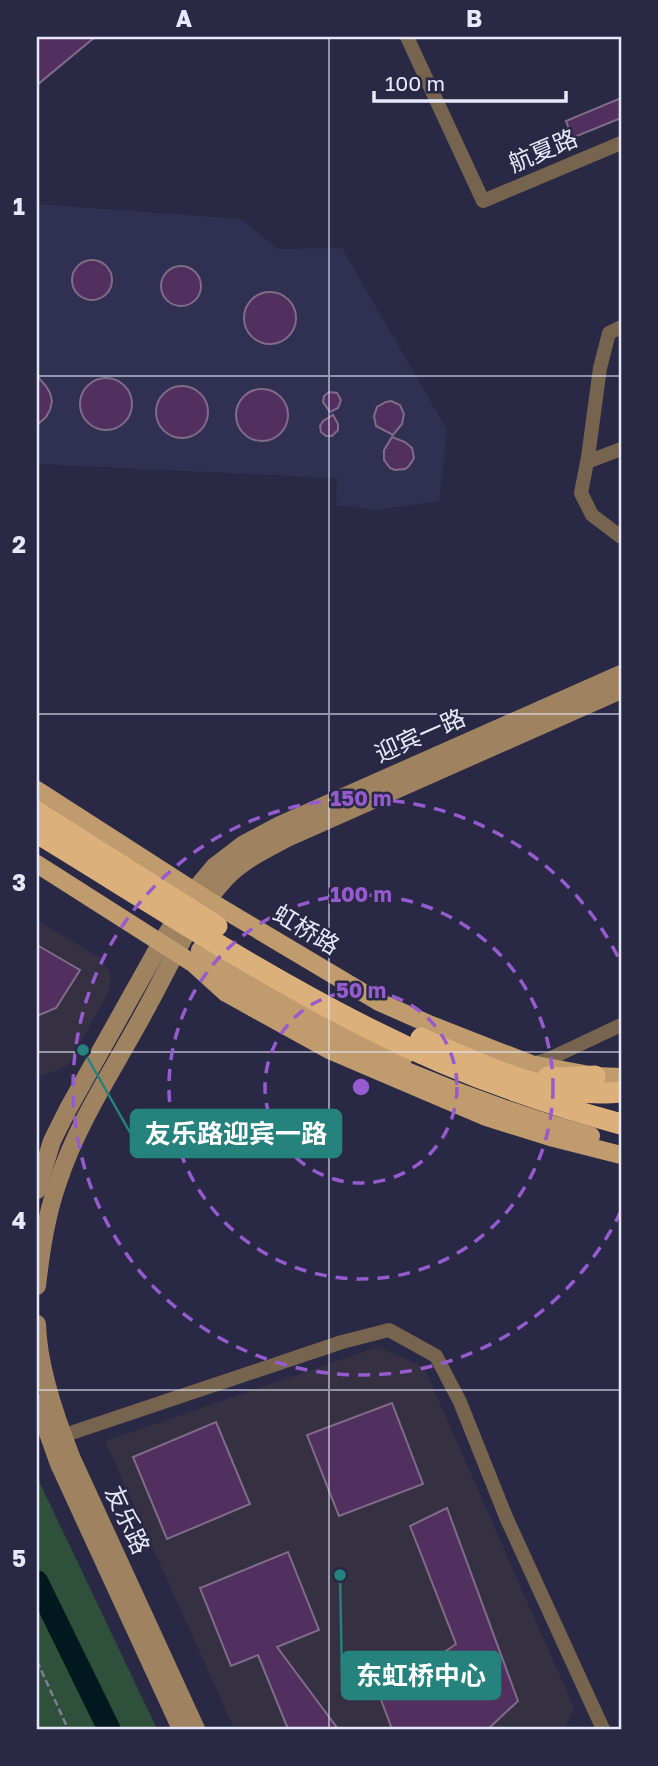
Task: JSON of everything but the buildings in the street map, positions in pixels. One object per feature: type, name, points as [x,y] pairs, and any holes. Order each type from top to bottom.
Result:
[{"type":"highway","points":[[37,812],[310,982],[375,1018],[484,1066],[540,1085],[579,1093],[614,1079]]},
{"type":"highway","points":[[37,833],[276,978],[373,1031],[477,1077],[621,1124]]},
{"type":"highway","points":[[484,1066],[561,1078],[614,1079]]},
{"type":"highway","points":[[528,1095],[621,1114]]},
{"type":"main road","name":"迎宾一路","points":[[169,948],[201,895],[214,867],[244,844],[280,825],[621,674]]},
{"type":"main road","name":"迎宾一路","points":[[201,895],[252,857],[286,838],[621,690]]},
{"type":"main road","name":"虹桥路","points":[[37,790],[201,895],[379,1002],[531,1064],[614,1079]]},
{"type":"main road","points":[[37,864],[169,948],[197,957],[365,1040],[443,1073],[532,1104],[621,1130]]},
{"type":"main road","points":[[37,1190],[52,1141],[68,1109],[169,948]]},
{"type":"main road","points":[[37,1286],[48,1213],[70,1150],[92,1105],[146,1011],[169,948]]},
{"type":"main road","points":[[197,957],[232,981],[371,1056],[489,1103],[621,1145]]},
{"type":"main road","points":[[197,957],[226,993],[329,1050],[485,1117],[550,1138],[621,1155]]},
{"type":"main road","name":"友乐路","points":[[37,1324],[49,1431],[59,1464],[181,1729]]},
{"type":"main road","name":"友乐路","points":[[37,1402],[196,1729]]},
{"type":"street","name":"航夏路","points":[[407,37],[483,201],[621,143]]},
{"type":"street","points":[[621,327],[609,332],[600,368],[581,493],[592,515],[621,537]]},
{"type":"street","points":[[587,462],[621,449]]},
{"type":"street","points":[[531,1064],[549,1059],[621,1025]]},
{"type":"street","points":[[49,1431],[389,1330],[436,1356],[460,1402],[506,1517],[603,1729]]},
{"type":"path","points":[[37,1661],[68,1729]]},
{"type":"shaded area","points":[[37,204],[241,219],[278,249],[342,248],[447,430],[439,501],[378,510],[336,505],[337,478],[37,464]]},
{"type":"shaded area","points":[[37,920],[100,958],[110,972],[111,981],[109,991],[68,1065],[37,1078]]},
{"type":"shaded area","points":[[378,1347],[424,1367],[574,1708],[565,1729],[234,1729],[105,1441]]},
{"type":"green space","points":[[37,1477],[157,1729],[37,1729]]},
{"type":"waterway","points":[[37,1582],[109,1729]]},
{"type":"place","name":"友乐路迎宾一路","points":[[83,1050]]},
{"type":"place","name":"东虹桥中心","points":[[340,1575]]}]
